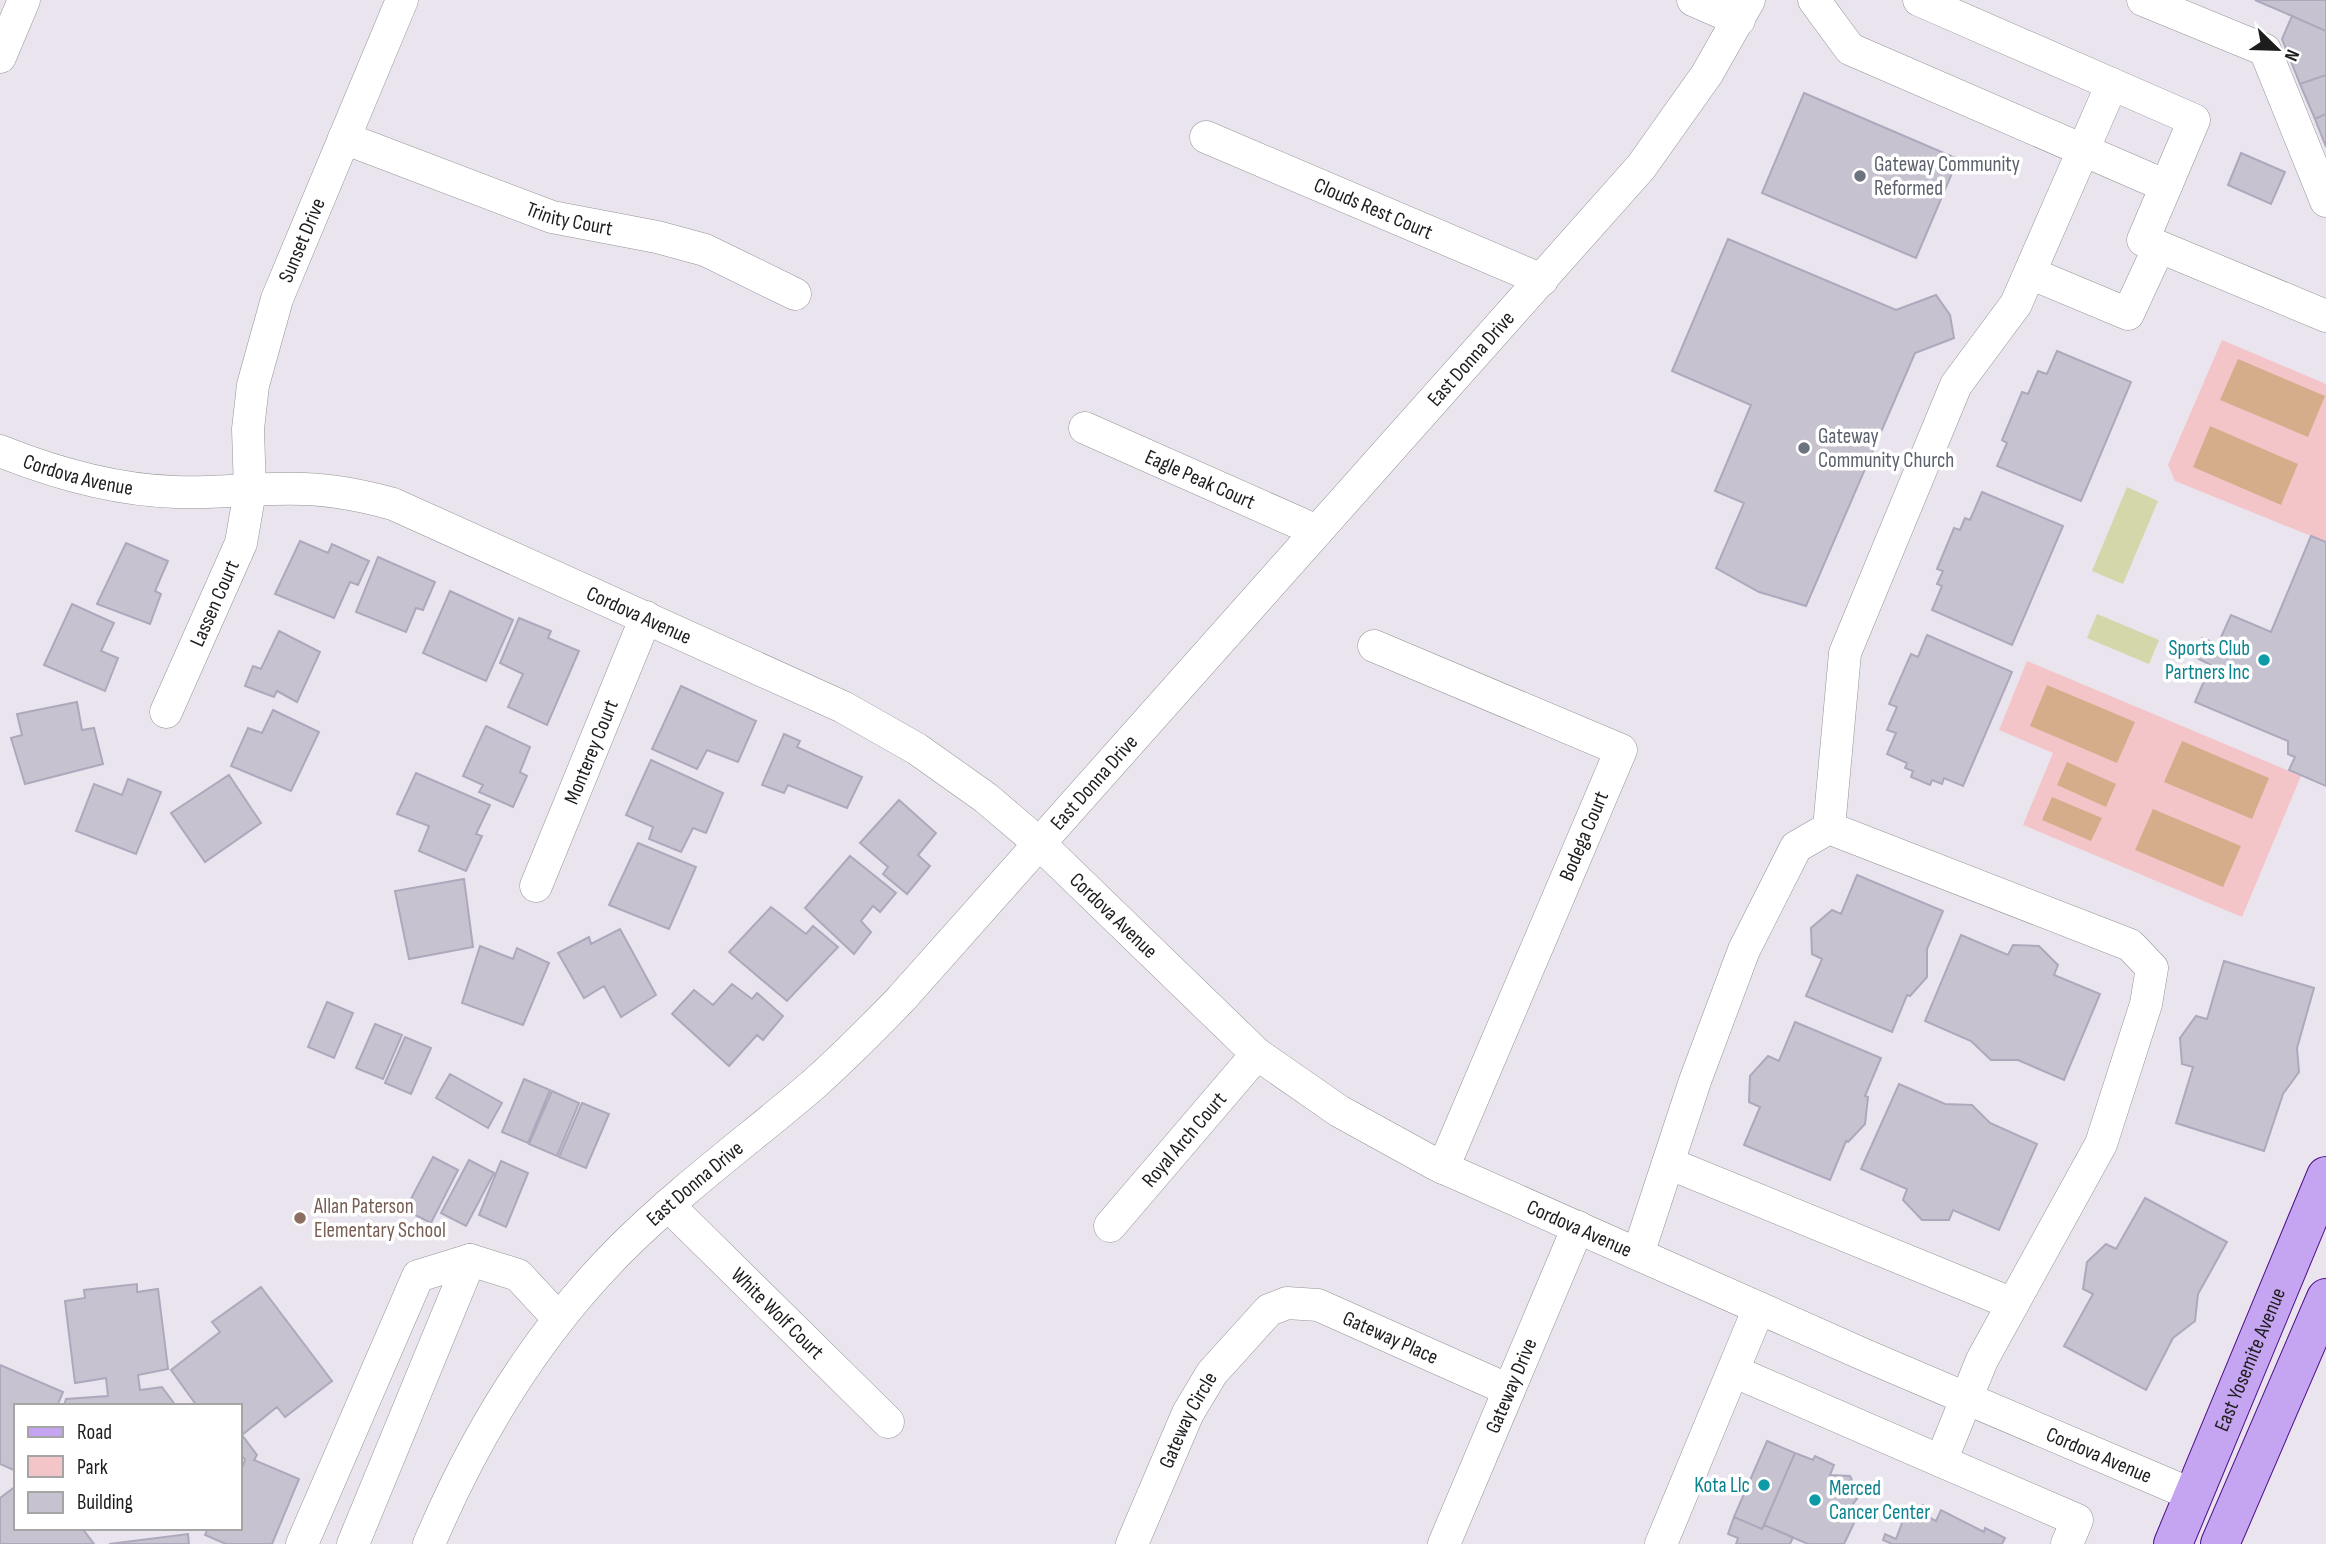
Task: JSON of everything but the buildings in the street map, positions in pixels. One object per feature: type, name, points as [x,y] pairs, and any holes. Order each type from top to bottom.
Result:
[{"type":"main road","name":"East Yosemite Avenue","points":[[2173,1544],[2326,1176]]},
{"type":"main road","points":[[2220,1544],[2326,1298]]},
{"type":"main road","points":[[2193,1494],[2199,1527],[2193,1544]]},
{"type":"street","points":[[0,57],[24,0]]},
{"type":"street","name":"Sunset Drive","points":[[250,491],[248,429],[263,341],[277,299],[402,0]]},
{"type":"street","points":[[1693,0],[1744,10]]},
{"type":"street","points":[[1919,0],[2194,120],[2143,240],[2326,316]]},
{"type":"street","points":[[2143,0],[2265,50],[2326,201]]},
{"type":"street","points":[[1819,1],[1850,49],[2166,186]]},
{"type":"street","name":"East Donna Drive","points":[[429,1544],[497,1409],[516,1377],[559,1319],[620,1250],[668,1205],[859,1042],[1040,844],[1641,167],[1685,107],[1744,10]]},
{"type":"street","points":[[1829,828],[1845,653],[1956,385],[2017,304],[2112,84]]},
{"type":"street","name":"Clouds Rest Court","points":[[1206,137],[1542,280]]},
{"type":"street","name":"Trinity Court","points":[[344,138],[552,217],[657,237],[705,250],[795,294]]},
{"type":"street","points":[[2029,273],[2128,314],[2160,247]]},
{"type":"street","name":"Eagle Peak Court","points":[[1084,428],[1317,531]]},
{"type":"street","name":"Cordova Avenue","points":[[0,451],[38,466],[124,486],[175,492],[304,489],[358,494],[393,504],[843,707],[917,749],[986,798],[1040,844],[1257,1054],[1339,1111],[1443,1168],[1759,1308],[2193,1494]]},
{"type":"street","name":"Lassen Court","points":[[166,712],[241,543],[250,491]]},
{"type":"street","name":"Monterey Court","points":[[536,886],[646,617]]},
{"type":"street","name":"Bodega Court","points":[[1374,646],[1621,750],[1443,1168]]},
{"type":"street","points":[[1638,1254],[1744,950],[1796,847],[1829,828]]},
{"type":"street","points":[[1829,828],[2130,945],[2152,968],[2146,1004],[2101,1143],[1982,1360],[1941,1461]]},
{"type":"street","name":"Royal Arch Court","points":[[1110,1226],[1257,1054]]},
{"type":"street","points":[[1668,1163],[2012,1304]]},
{"type":"street","name":"White Wolf Court","points":[[668,1205],[888,1422]]},
{"type":"street","name":"Gateway Drive","points":[[1444,1544],[1578,1227]]},
{"type":"street","points":[[302,1544],[418,1276],[470,1261],[518,1275],[559,1319]]},
{"type":"street","points":[[353,1544],[470,1261]]},
{"type":"street","name":"Gateway Place","points":[[1269,1310],[1287,1303],[1318,1305],[1509,1390]]},
{"type":"street","points":[[1661,1544],[1759,1308]]},
{"type":"street","name":"Gateway Circle","points":[[1132,1544],[1188,1413],[1212,1373],[1269,1310]]},
{"type":"street","points":[[1733,1371],[2077,1520],[2067,1544]]},
{"type":"green space","points":[[2222,340],[2326,384],[2326,542],[2175,481],[2168,465]]},
{"type":"green space","points":[[2027,661],[2301,776],[2242,917],[2023,825],[2053,753],[1999,730]]},
{"type":"shaded area","points":[[2238,359],[2325,396],[2308,437],[2220,400]]},
{"type":"shaded area","points":[[2210,426],[2298,464],[2281,505],[2193,467]]},
{"type":"shaded area","points":[[2127,487],[2158,501],[2123,584],[2092,571]]},
{"type":"shaded area","points":[[2097,614],[2159,640],[2149,664],[2087,638]]},
{"type":"shaded area","points":[[2047,685],[2135,722],[2117,763],[2030,726]]},
{"type":"shaded area","points":[[2182,741],[2269,778],[2252,819],[2164,782]]},
{"type":"shaded area","points":[[2067,762],[2116,784],[2106,807],[2057,785]]},
{"type":"shaded area","points":[[2052,797],[2102,818],[2091,841],[2042,820]]},
{"type":"shaded area","points":[[2153,809],[2241,846],[2223,887],[2135,850]]},
{"type":"place","name":"Gateway Community Reformed","points":[[1860,176]]},
{"type":"place","name":"Gateway Community Church","points":[[1804,448]]},
{"type":"place","name":"Sports Club Partners Inc","points":[[2264,660]]},
{"type":"place","name":"Allan Paterson Elementary School","points":[[300,1218]]},
{"type":"place","name":"Kota Llc","points":[[1764,1485]]},
{"type":"place","name":"Merced Cancer Center","points":[[1815,1500]]}]
